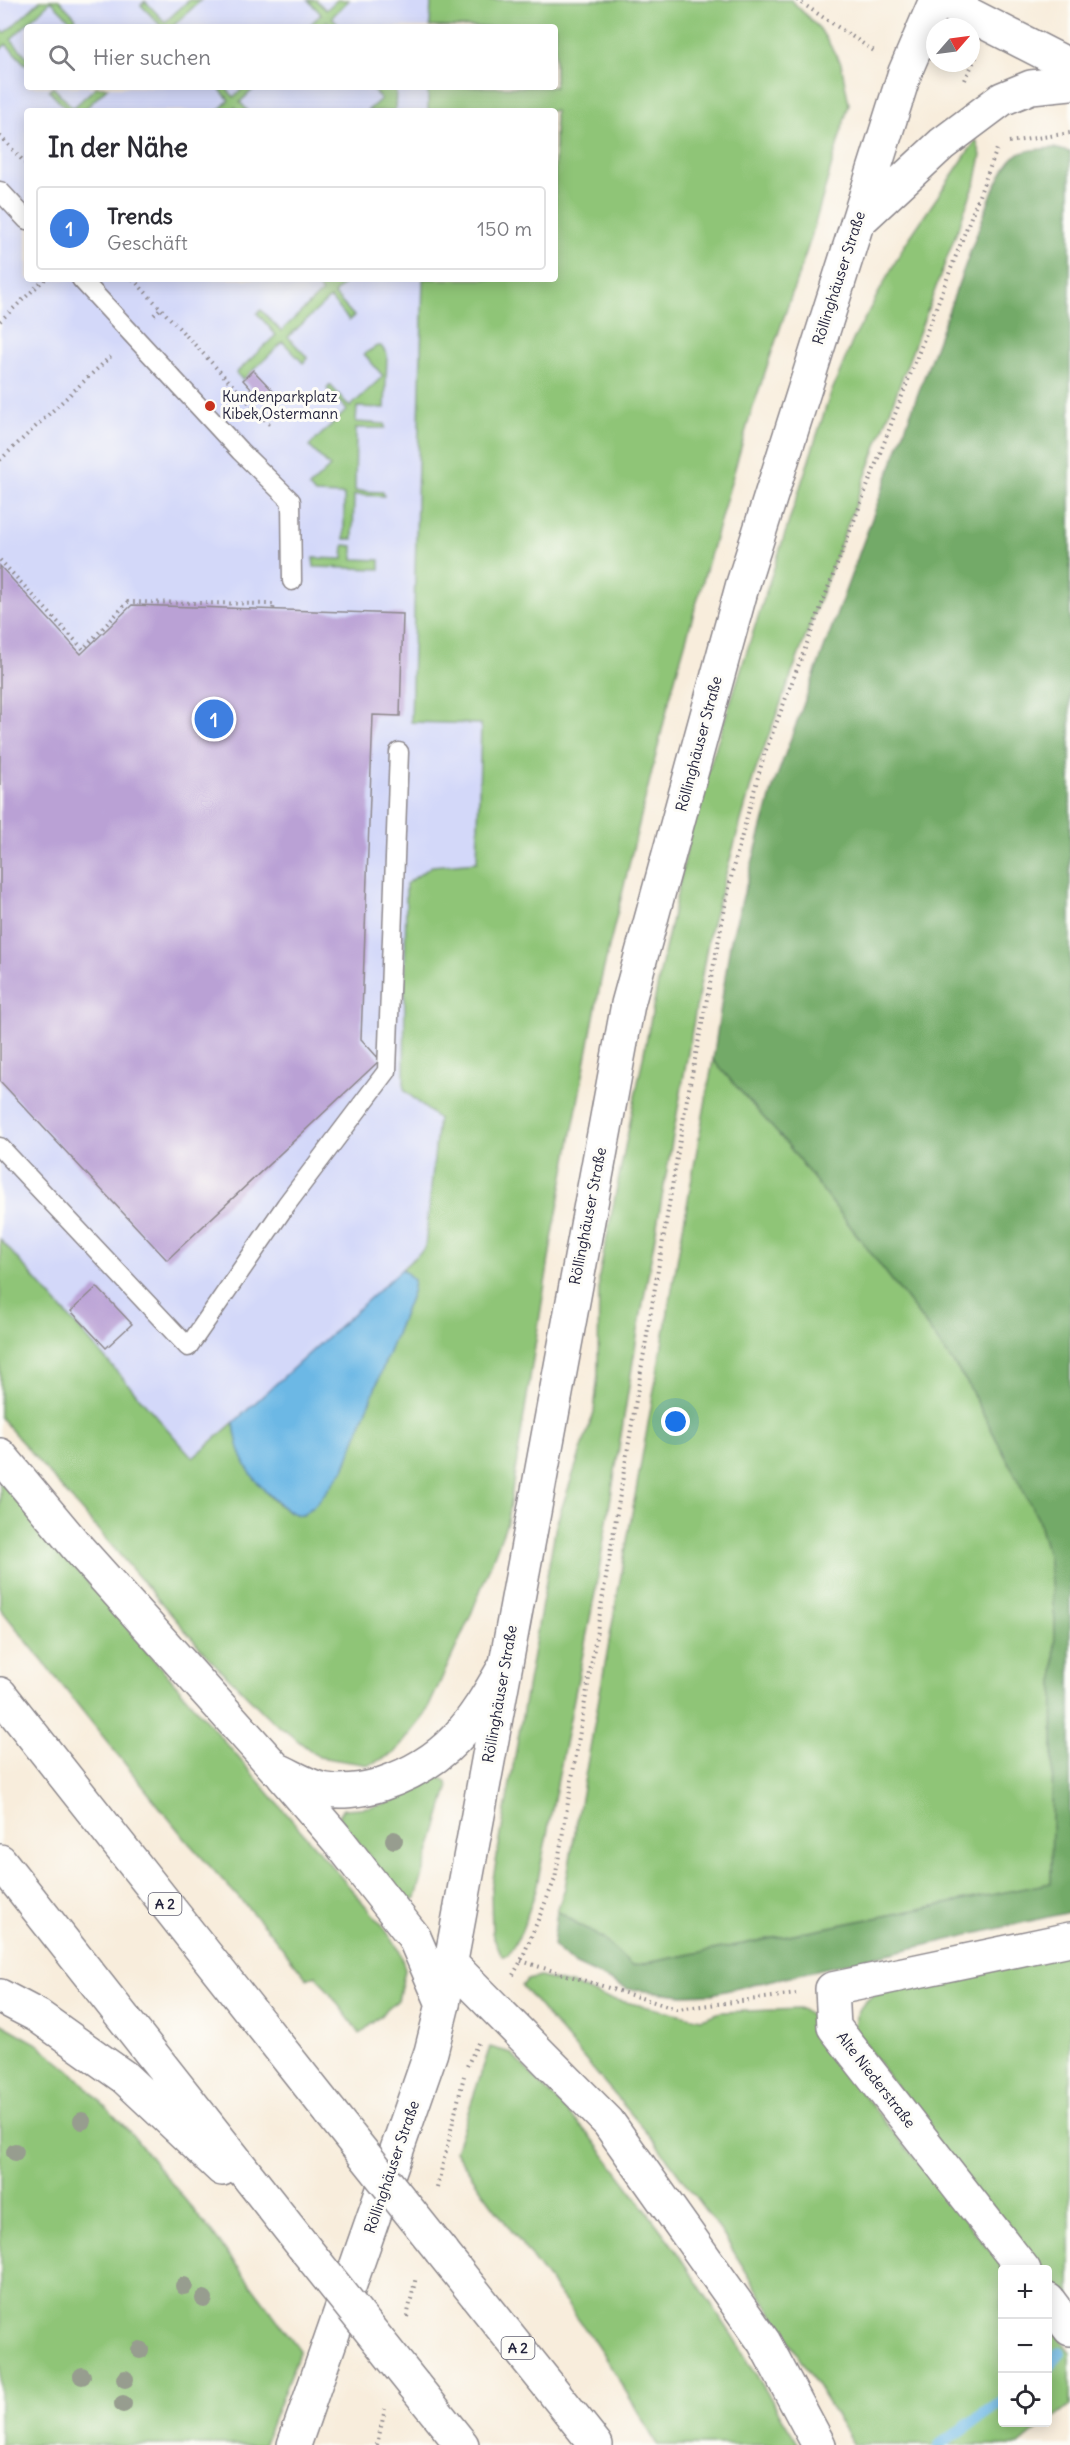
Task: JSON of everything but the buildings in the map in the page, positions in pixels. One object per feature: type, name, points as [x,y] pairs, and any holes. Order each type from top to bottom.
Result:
[{"type":"main road","name":"Röllinghäuser Straße","points":[[294,2445],[431,2052],[443,2004],[628,1004],[742,587],[855,224],[905,72],[936,0]]},
{"type":"main road","points":[[941,0],[1070,66]]},
{"type":"main road","points":[[855,224],[942,144],[1002,99],[1031,87],[1070,82]]},
{"type":"main road","points":[[0,1455],[84,1555],[337,1839],[414,1937],[443,2004]]},
{"type":"main road","points":[[276,1769],[320,1789],[364,1790],[408,1775],[448,1749],[476,1717],[505,1666]]},
{"type":"main road","name":"A 2","points":[[0,1694],[596,2445]]},
{"type":"main road","points":[[0,1861],[303,2246],[401,2392],[462,2445]]},
{"type":"main road","points":[[832,1989],[1070,1939]]},
{"type":"main road","points":[[451,1964],[608,2122],[764,2342],[819,2445]]},
{"type":"main road","name":"Alte Niederstraße","points":[[832,1989],[834,2026],[1020,2265]]},
{"type":"main road","points":[[0,1996],[38,2016],[124,2077],[303,2246]]},
{"type":"main road","points":[[1052,2306],[1070,2329]]},
{"type":"lane","points":[[0,191],[24,217]]},
{"type":"lane","points":[[84,282],[240,451],[291,501],[292,581]]},
{"type":"lane","points":[[0,1147],[188,1347],[286,1205],[387,1071],[399,752]]},
{"type":"path","points":[[797,0],[905,72]]},
{"type":"path","points":[[436,2196],[465,2071],[494,2006],[521,1961],[555,1879],[686,1104],[733,868],[764,755],[999,143],[1070,133]]},
{"type":"path","points":[[0,136],[24,162]]},
{"type":"path","points":[[0,321],[42,282]]},
{"type":"path","points":[[137,282],[270,426]]},
{"type":"path","points":[[0,460],[161,308]]},
{"type":"path","points":[[0,560],[83,649],[128,602],[274,604],[273,610]]},
{"type":"path","points":[[521,1961],[677,2009],[832,1989]]},
{"type":"path","points":[[406,2320],[417,2275]]},
{"type":"path","points":[[377,2445],[401,2392]]},
{"type":"shaded area","points":[[0,0],[431,0],[430,24],[24,24],[24,90],[428,90],[428,108],[24,108],[24,282],[423,282],[411,722],[481,723],[477,862],[432,866],[438,1119],[425,1248],[193,1458],[0,1239]]},
{"type":"green space","points":[[41,0],[59,0],[76,18],[72,22],[51,1],[27,24],[24,24],[11,39],[24,54],[24,63],[6,44],[0,50],[0,29],[5,33]]},
{"type":"green space","points":[[189,0],[201,0],[175,24],[159,24],[141,5],[145,1],[165,22]]},
{"type":"green space","points":[[308,0],[316,0],[326,10],[337,0],[349,0],[332,17],[338,24],[330,24],[327,21],[324,24],[311,24],[321,14]]},
{"type":"green space","points":[[431,0],[791,0],[820,29],[841,63],[849,104],[810,241],[750,416],[672,689],[601,980],[553,1234],[507,1522],[470,1617],[425,1715],[395,1753],[369,1765],[319,1757],[270,1719],[210,1659],[0,1417],[0,1239],[193,1458],[234,1422],[241,1449],[256,1479],[278,1504],[290,1512],[303,1515],[344,1469],[412,1292],[414,1280],[402,1269],[425,1248],[438,1119],[404,1090],[406,884],[432,866],[477,862],[481,724],[411,722],[423,282],[558,282],[558,108],[428,108],[428,90],[558,90],[558,24],[430,24]]},
{"type":"green space","points":[[56,90],[73,108],[65,108],[49,91]]},
{"type":"green space","points":[[93,90],[105,90],[86,108],[73,108]]},
{"type":"green space","points":[[221,90],[228,90],[234,97],[241,90],[253,90],[240,102],[245,108],[221,108],[229,100]]},
{"type":"green space","points":[[373,90],[396,90],[395,108],[370,108],[381,99]]},
{"type":"green space","points":[[976,140],[981,155],[976,180],[754,775],[710,930],[638,1331],[596,1588],[536,1890],[521,1933],[508,1955],[502,1956],[492,1933],[491,1890],[556,1525],[594,1412],[598,1374],[599,1276],[662,963],[696,808],[829,398],[853,340],[904,246]]},
{"type":"green space","points":[[1054,148],[1070,152],[1070,1912],[712,1994],[683,1995],[628,1989],[574,1964],[553,1945],[557,1911],[603,1939],[632,1966],[1051,1883],[1055,1620],[1048,1555],[1038,1519],[966,1381],[924,1322],[787,1144],[713,1060],[730,944],[773,787],[993,190],[1005,168],[1015,156],[1029,151]]},
{"type":"green space","points":[[313,282],[322,282],[326,287],[332,282],[346,282],[334,294],[354,316],[349,320],[330,298],[288,337],[308,358],[303,363],[283,342],[243,380],[236,373],[276,335],[257,313],[261,310],[281,331],[322,292]]},
{"type":"green space","points":[[381,346],[387,354],[385,408],[357,407],[356,422],[385,424],[385,428],[356,428],[355,491],[383,492],[384,496],[354,495],[353,539],[344,539],[344,495],[315,494],[309,487],[330,467],[309,446],[347,410],[327,389],[330,385],[350,407],[383,376],[364,354]]},
{"type":"green space","points":[[344,545],[353,546],[353,559],[380,560],[380,569],[314,567],[313,558],[343,559]]},
{"type":"green space","points":[[713,1060],[787,1144],[924,1322],[966,1381],[1038,1519],[1048,1555],[1055,1620],[1051,1883],[631,1966],[603,1939],[557,1911],[565,1888]]},
{"type":"green space","points":[[0,1480],[383,1926],[400,1951],[405,1970],[398,2000],[360,2034],[316,1975],[307,1979],[269,1931],[186,1840],[0,1608]]},
{"type":"green space","points":[[435,1777],[440,1777],[447,1782],[448,1789],[416,1898],[410,1902],[402,1899],[338,1816],[343,1809],[392,1802],[413,1792]]},
{"type":"green space","points":[[1070,1951],[1070,2315],[1052,2292],[1052,2265],[1030,2265],[853,2029],[861,2008],[878,1993]]},
{"type":"green space","points":[[540,1977],[574,1985],[603,1997],[701,2019],[721,2012],[801,2009],[812,2017],[839,2065],[1002,2265],[998,2265],[998,2427],[1041,2427],[1019,2445],[854,2445],[722,2233],[655,2142],[522,1986],[527,1980]]},
{"type":"green space","points":[[0,2023],[36,2043],[73,2073],[129,2131],[213,2234],[300,2350],[263,2445],[0,2445]]},
{"type":"green space","points":[[490,2047],[511,2053],[592,2138],[672,2245],[732,2335],[799,2445],[658,2445],[656,2443],[591,2337],[455,2151]]},
{"type":"green space","points":[[1052,2327],[1070,2352],[1070,2405],[1052,2419]]},
{"type":"water","points":[[402,1269],[414,1280],[412,1292],[344,1469],[318,1502],[303,1515],[291,1512],[266,1492],[251,1474],[241,1455],[234,1422]]},
{"type":"waterway","points":[[1052,2362],[1060,2353]]},
{"type":"waterway","points":[[940,2445],[998,2404]]},
{"type":"place","name":"Kundenparkplatz Kibek,Ostermann","points":[[210,406]]},
{"type":"place","name":"Trends","points":[[214,719]]}]
